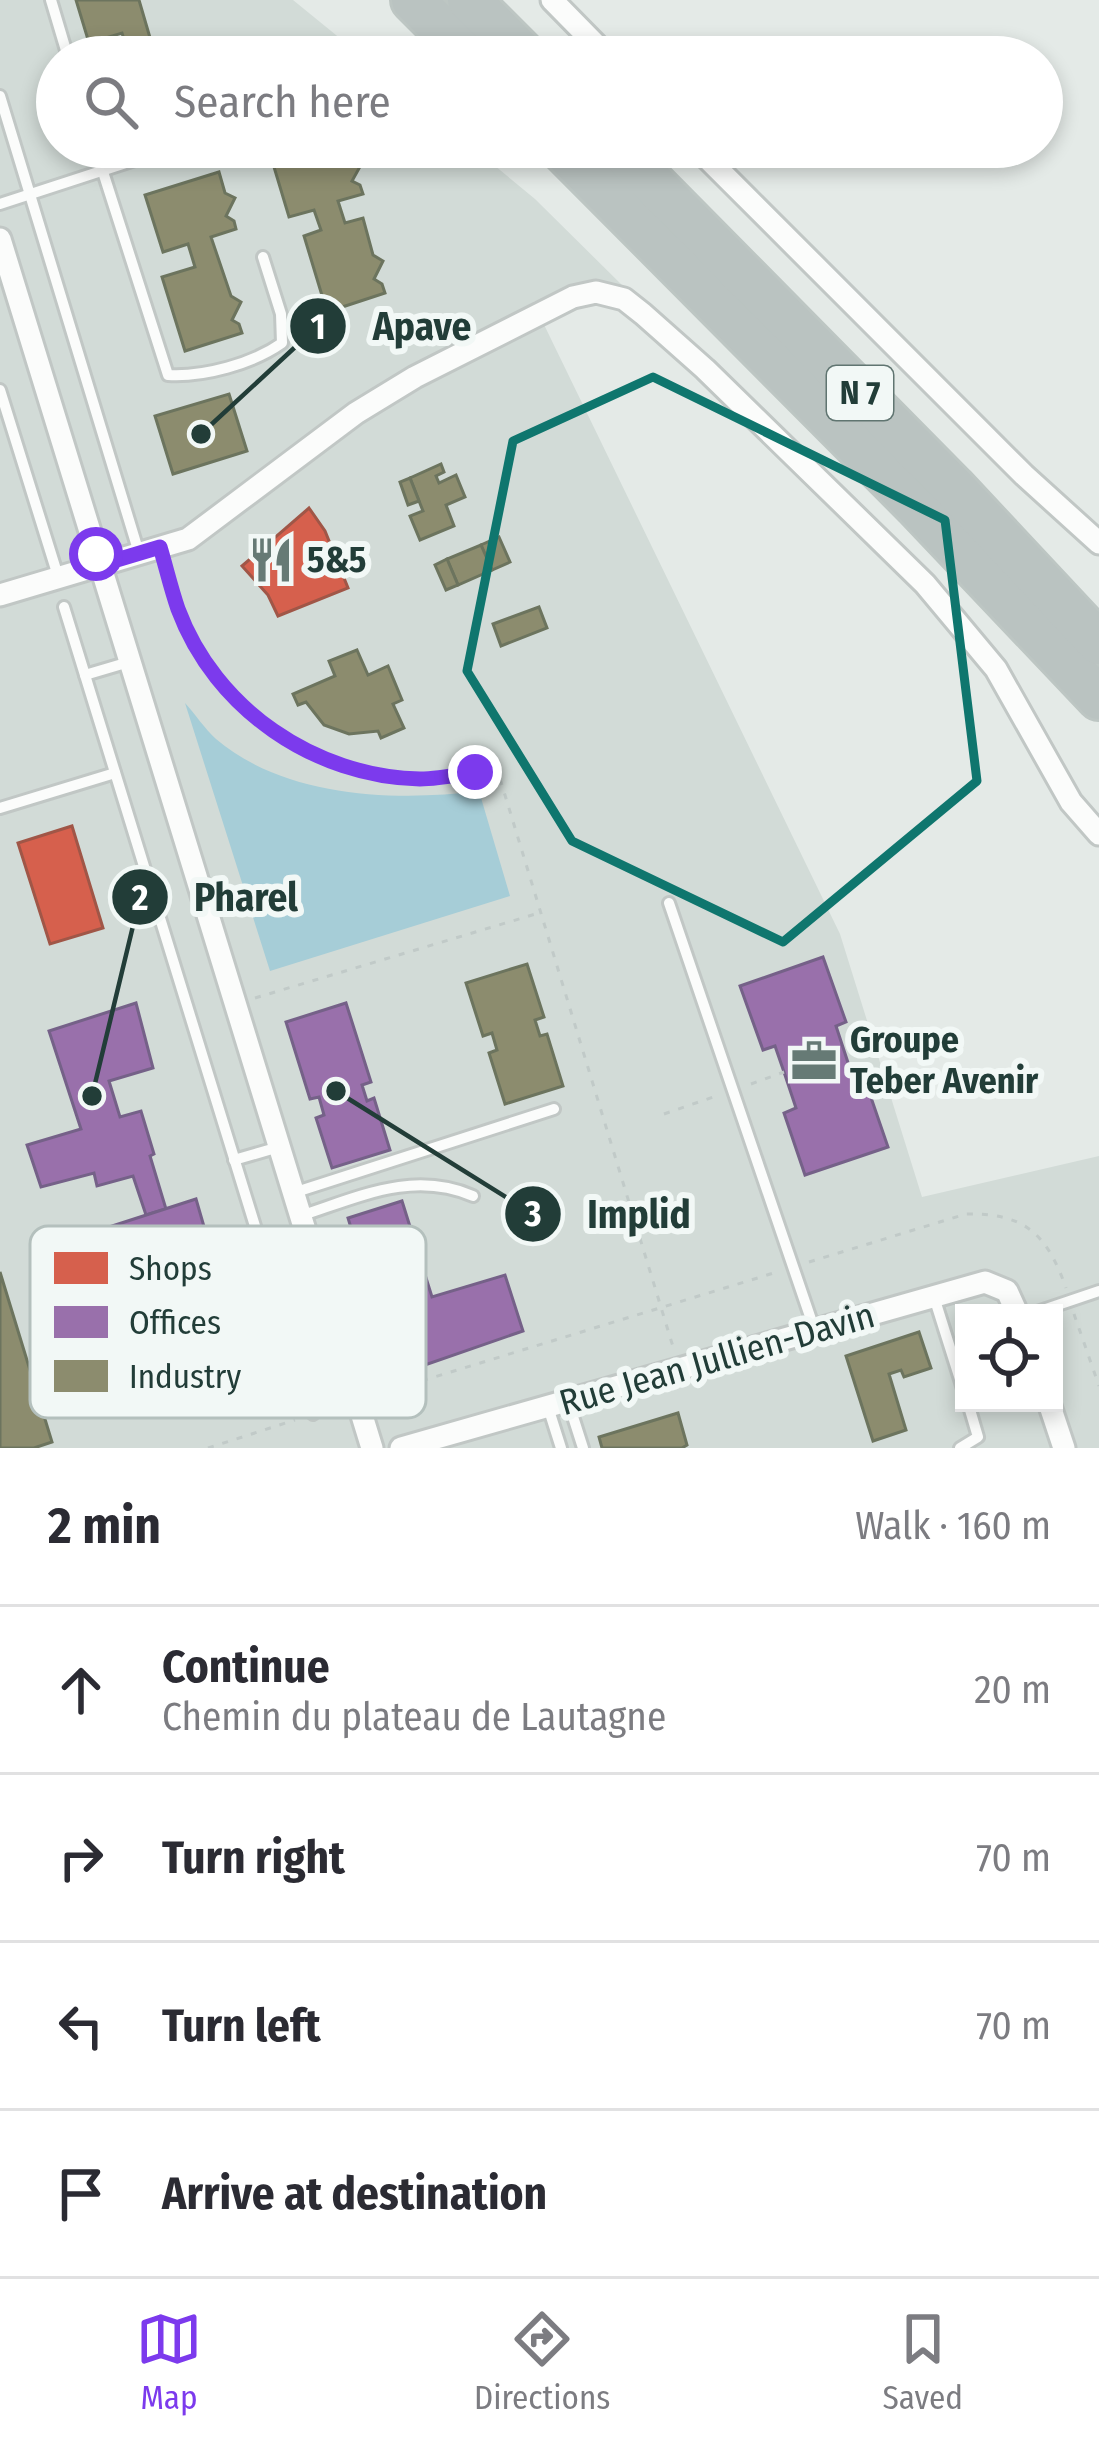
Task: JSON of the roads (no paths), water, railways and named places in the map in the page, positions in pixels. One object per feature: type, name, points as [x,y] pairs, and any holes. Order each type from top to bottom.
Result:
[{"type":"highway","points":[[413,0],[449,36]]},
{"type":"highway","points":[[469,0],[505,36]]},
{"type":"highway","name":"N 7","points":[[581,168],[946,536],[1099,698]]},
{"type":"highway","name":"N 7","points":[[638,168],[953,487],[1099,643]]},
{"type":"street","points":[[552,0],[587,36]]},
{"type":"street","points":[[718,168],[1024,476],[1099,543]]},
{"type":"street","points":[[0,239],[303,1226]]},
{"type":"street","points":[[0,595],[188,538],[356,413],[415,377],[573,297],[596,292],[624,299],[705,369],[925,584],[996,669],[1071,802],[1099,834]]},
{"type":"street","name":"Rue Jean Jullien-Davin","points":[[401,1448],[985,1282],[1007,1291],[1013,1304]]},
{"type":"street","points":[[1052,1412],[1064,1448]]},
{"type":"street","points":[[363,1418],[372,1448]]},
{"type":"lane","points":[[51,0],[62,36]]},
{"type":"lane","points":[[0,96],[149,550]]},
{"type":"lane","points":[[0,203],[108,168]]},
{"type":"lane","points":[[102,170],[168,375],[186,376],[263,356],[282,343],[281,314],[263,257]]},
{"type":"lane","points":[[0,390],[58,577]]},
{"type":"lane","points":[[64,608],[255,1226]]},
{"type":"lane","points":[[85,675],[129,662]]},
{"type":"lane","points":[[0,808],[115,773]]},
{"type":"lane","points":[[670,903],[815,1330]]},
{"type":"lane","points":[[293,1193],[554,1109]]},
{"type":"lane","points":[[234,1160],[279,1148]]},
{"type":"lane","points":[[300,1216],[410,1184],[449,1186],[473,1196]]},
{"type":"lane","points":[[1061,1304],[1099,1291]]},
{"type":"lane","points":[[934,1297],[955,1364]]},
{"type":"lane","points":[[558,1404],[562,1448]]},
{"type":"lane","points":[[558,1404],[583,1448]]},
{"type":"lane","points":[[960,1448],[978,1437],[971,1412]]},
{"type":"water","points":[[185,703],[216,739],[243,758],[307,784],[377,795],[479,791],[510,896],[270,971]]},
{"type":"place","name":"Apave","points":[[201,434]]},
{"type":"place","name":"5&5","points":[[271,560]]},
{"type":"place","name":"Groupe Teber Avenir","points":[[814,1061]]},
{"type":"place","name":"Implid","points":[[336,1091]]},
{"type":"place","name":"Pharel","points":[[92,1096]]}]
